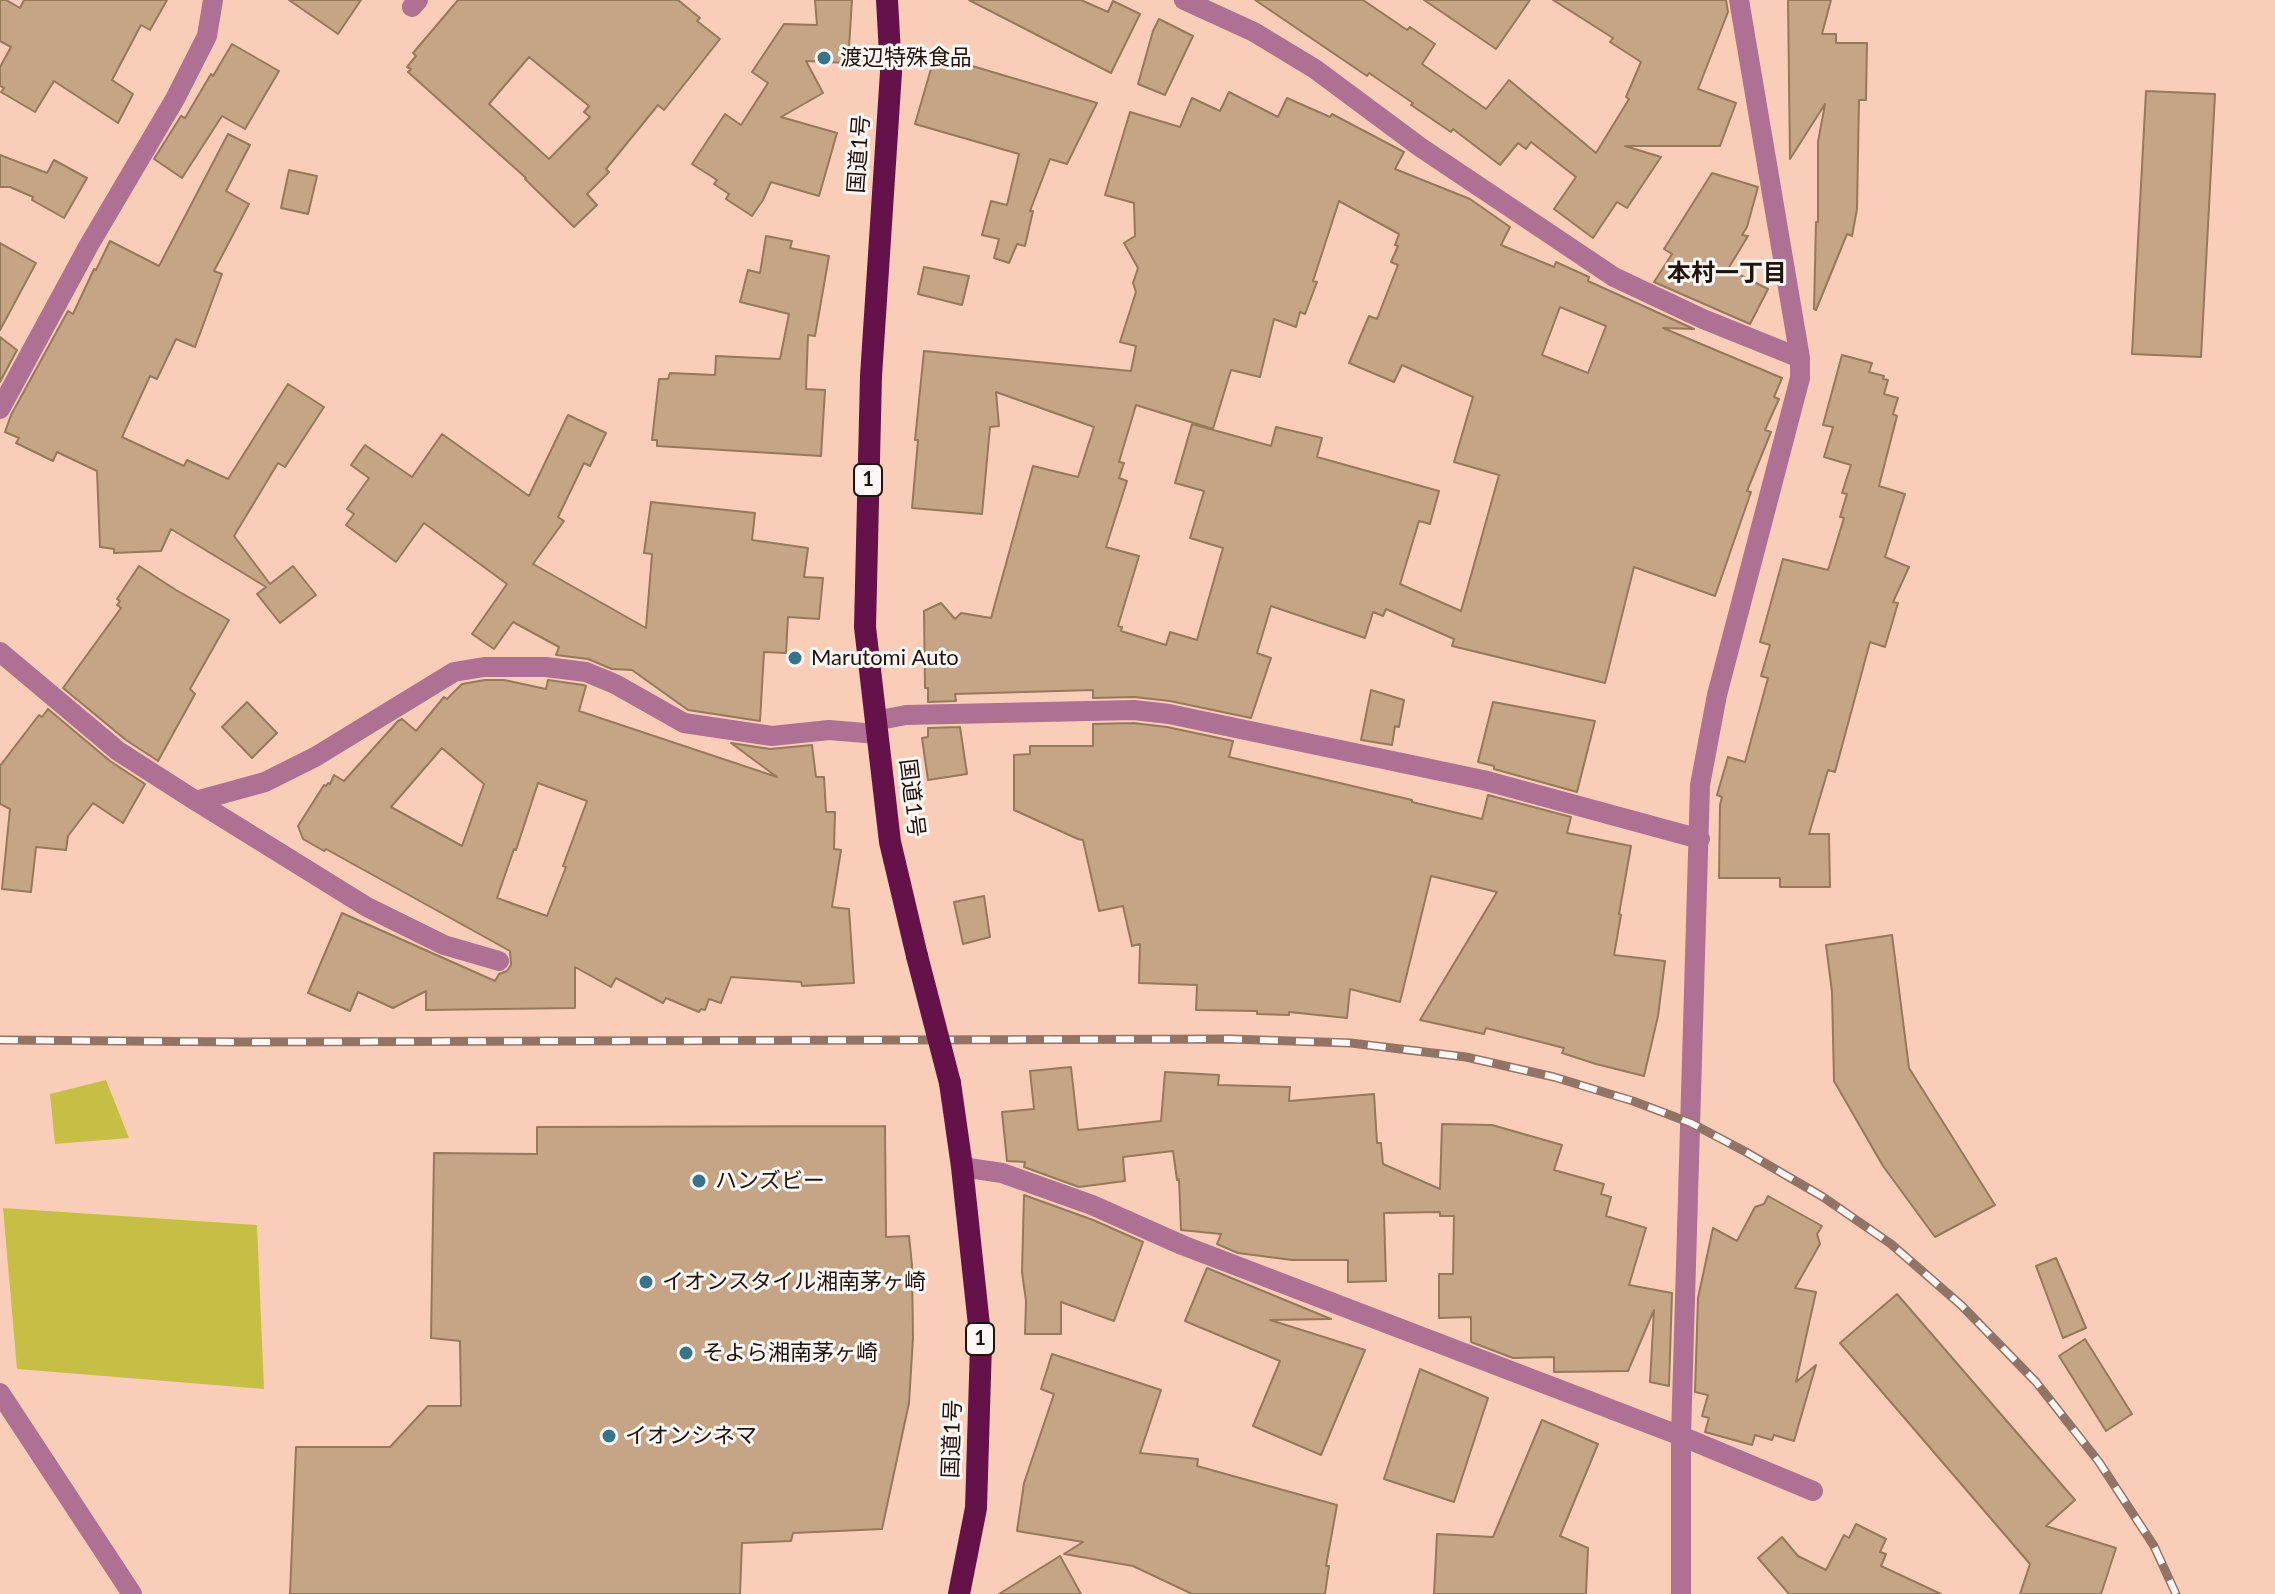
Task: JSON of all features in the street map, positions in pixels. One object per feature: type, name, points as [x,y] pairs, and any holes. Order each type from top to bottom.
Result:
[{"type":"highway","name":"国道1号","points":[[887,0],[891,72],[871,376],[865,627],[890,842],[950,1083],[981,1344],[976,1508],[959,1594]]},
{"type":"street","points":[[0,409],[89,245],[175,99],[207,36],[213,0]]},
{"type":"street","points":[[1184,0],[1254,32],[1315,69],[1420,147],[1614,277],[1703,319],[1800,358]]},
{"type":"street","points":[[1681,1594],[1681,1436],[1700,785],[1717,695],[1800,378],[1800,358],[1735,1]]},
{"type":"street","points":[[0,652],[118,751],[367,907],[444,945],[499,961]]},
{"type":"street","points":[[196,801],[265,782],[315,757],[454,672],[484,667],[546,667],[586,672],[615,684],[684,723],[772,736],[876,728],[906,715],[1134,710],[1169,714],[1483,780],[1700,839]]},
{"type":"street","points":[[962,1167],[1002,1173],[1092,1205],[1182,1245],[1681,1436],[1813,1491]]},
{"type":"street","points":[[0,1393],[132,1594]]},
{"type":"shaded area","points":[[106,1080],[129,1138],[55,1144],[50,1094]]},
{"type":"shaded area","points":[[3,1208],[257,1225],[264,1389],[17,1369]]},
{"type":"building","points":[[0,0],[20,8],[24,0],[167,0],[150,30],[141,25],[112,80],[133,94],[118,123],[54,81],[35,112],[1,92],[4,88],[0,86],[0,67],[11,47],[0,41]]},
{"type":"building","points":[[289,0],[361,0],[338,34]]},
{"type":"building","points":[[458,0],[678,0],[700,18],[697,21],[720,39],[664,110],[658,105],[606,169],[609,172],[587,194],[597,205],[574,227],[526,178],[408,72],[411,69],[407,67],[416,56],[413,53]],"holes":[[[529,57],[589,106],[584,112],[590,117],[549,159],[489,104]]]},
{"type":"building","points":[[815,0],[852,0],[848,63],[806,61],[823,93],[781,117],[837,133],[819,196],[771,182],[752,216],[726,199],[729,194],[714,184],[717,180],[692,164],[725,114],[741,125],[768,83],[752,72],[784,24],[817,25]]},
{"type":"building","points":[[969,0],[1081,0],[1108,12],[1113,1],[1140,14],[1111,73]]},
{"type":"building","points":[[1255,0],[1363,0],[1407,30],[1410,27],[1435,44],[1422,64],[1486,109],[1509,80],[1596,153],[1629,99],[1626,97],[1641,62],[1610,42],[1613,38],[1553,0],[1726,0],[1728,12],[1698,89],[1736,103],[1720,146],[1625,146],[1661,157],[1627,208],[1617,202],[1593,238],[1554,209],[1576,177],[1531,142],[1526,149],[1518,143],[1500,165],[1453,129],[1451,132],[1369,73],[1367,76]]},
{"type":"building","points":[[1424,0],[1530,0],[1496,49]]},
{"type":"building","points":[[1788,0],[1831,0],[1822,34],[1836,34],[1836,43],[1867,43],[1866,100],[1859,100],[1857,209],[1852,236],[1847,234],[1816,310],[1818,142],[1825,104],[1790,159]]},
{"type":"building","points":[[1159,19],[1193,36],[1165,95],[1138,84]]},
{"type":"building","points":[[232,44],[279,71],[245,129],[222,116],[182,178],[154,159],[181,116],[185,118]]},
{"type":"building","points":[[935,55],[1097,103],[1067,164],[1050,159],[1030,211],[1033,211],[1025,246],[1017,244],[1009,263],[994,258],[999,239],[982,235],[991,201],[1007,205],[1019,154],[915,124]]},
{"type":"building","points":[[2146,91],[2215,94],[2201,357],[2132,354]]},
{"type":"building","points":[[1229,92],[1278,117],[1287,98],[1330,117],[1332,114],[1404,152],[1395,169],[1470,199],[1510,227],[1501,245],[1554,267],[1556,262],[1589,277],[1588,281],[1694,329],[1663,328],[1782,378],[1774,397],[1779,399],[1765,430],[1771,432],[1747,491],[1751,492],[1715,596],[1634,567],[1605,683],[1452,646],[1454,639],[1386,609],[1383,616],[1373,612],[1365,638],[1271,606],[1257,653],[1271,658],[1251,718],[1170,701],[1134,697],[1093,698],[1093,690],[955,694],[956,701],[928,702],[924,611],[941,603],[955,619],[961,613],[991,618],[1033,466],[1078,477],[1094,427],[996,392],[999,426],[990,427],[982,514],[912,508],[924,351],[1131,371],[1136,346],[1120,342],[1136,292],[1133,283],[1138,268],[1124,243],[1135,236],[1134,203],[1105,195],[1130,112],[1180,127],[1192,98],[1220,111]],"holes":[[[1339,201],[1399,234],[1391,262],[1398,265],[1377,319],[1369,316],[1349,363],[1394,382],[1402,365],[1473,397],[1454,462],[1499,475],[1461,611],[1400,584],[1419,521],[1430,524],[1439,491],[1317,457],[1322,438],[1276,427],[1271,446],[1192,424],[1175,483],[1204,491],[1190,538],[1223,548],[1197,640],[1170,632],[1166,645],[1121,631],[1122,627],[1118,626],[1139,556],[1106,547],[1127,481],[1119,478],[1124,463],[1119,462],[1136,405],[1213,429],[1231,370],[1260,377],[1274,319],[1296,327],[1300,312],[1305,314]],[[1560,307],[1606,326],[1588,373],[1542,355]]]},
{"type":"building","points":[[228,134],[250,145],[226,191],[249,204],[214,271],[222,274],[195,347],[176,339],[157,379],[150,376],[122,437],[184,466],[187,460],[228,479],[288,384],[324,407],[285,467],[278,463],[234,536],[270,584],[293,566],[316,595],[280,623],[257,594],[266,587],[171,529],[161,551],[114,553],[114,549],[100,547],[97,471],[57,452],[53,461],[16,443],[19,438],[5,432],[11,415],[68,311],[73,314],[110,241],[159,266]]},
{"type":"building","points":[[0,155],[47,173],[54,160],[87,178],[64,218],[32,200],[33,197],[10,187],[0,187]]},
{"type":"building","points":[[289,170],[317,176],[308,214],[281,208]]},
{"type":"building","points":[[1712,173],[1758,187],[1742,235],[1748,236],[1728,269],[1768,289],[1750,324],[1654,282],[1672,254],[1664,249]]},
{"type":"building","points":[[766,236],[792,241],[790,248],[829,256],[815,336],[808,335],[806,389],[825,390],[821,456],[657,446],[657,440],[652,440],[659,379],[668,379],[670,373],[715,375],[716,356],[780,359],[789,314],[740,302],[748,270],[760,273]]},
{"type":"building","points":[[0,243],[36,263],[0,330]]},
{"type":"building","points":[[924,267],[969,276],[962,305],[918,294]]},
{"type":"building","points":[[0,337],[17,350],[0,382]]},
{"type":"building","points":[[1842,355],[1872,363],[1869,372],[1888,380],[1884,394],[1898,398],[1893,414],[1897,416],[1879,486],[1905,494],[1885,557],[1909,567],[1893,602],[1898,603],[1885,647],[1870,642],[1835,772],[1828,770],[1809,834],[1829,834],[1830,887],[1780,887],[1780,878],[1719,878],[1722,797],[1717,795],[1728,757],[1745,762],[1768,678],[1761,676],[1770,645],[1760,642],[1783,559],[1828,570],[1844,518],[1840,517],[1847,494],[1842,493],[1851,465],[1824,457],[1833,427],[1823,425]]},
{"type":"building","points":[[568,415],[606,433],[590,466],[584,463],[558,517],[564,521],[533,564],[646,628],[652,554],[644,553],[651,502],[755,513],[752,540],[808,548],[804,577],[823,578],[819,619],[788,617],[786,653],[764,652],[760,721],[688,710],[632,670],[612,669],[588,659],[556,655],[559,647],[513,622],[494,649],[472,634],[507,584],[424,523],[396,562],[346,525],[354,514],[347,509],[369,478],[351,465],[365,445],[412,477],[442,434],[529,496]]},
{"type":"building","points":[[139,566],[229,620],[190,689],[195,694],[158,761],[126,740],[63,688],[121,608],[117,605],[120,601],[117,599]]},
{"type":"building","points":[[504,680],[546,689],[548,680],[583,685],[586,686],[579,711],[777,777],[731,743],[770,749],[812,745],[816,777],[824,777],[826,812],[835,812],[834,849],[841,850],[832,907],[849,909],[854,983],[802,986],[801,982],[731,977],[721,1003],[709,999],[705,1010],[699,1012],[666,998],[663,1003],[616,978],[611,987],[575,967],[575,1008],[426,1010],[426,991],[393,1008],[358,992],[350,1011],[308,993],[342,913],[495,981],[511,965],[510,951],[303,839],[298,826],[324,785],[330,784],[334,775],[344,781],[398,721],[402,719],[416,731],[444,697],[447,699],[462,684]],"holes":[[[442,748],[484,784],[462,846],[391,807]],[[538,783],[587,801],[547,916],[497,898]]]},
{"type":"building","points":[[1371,690],[1404,700],[1392,745],[1361,740]]},
{"type":"building","points":[[247,702],[277,733],[252,758],[222,727]]},
{"type":"building","points":[[1493,702],[1595,721],[1577,792],[1478,762]]},
{"type":"building","points":[[48,709],[110,761],[145,784],[123,823],[93,803],[68,836],[66,850],[36,847],[31,892],[2,889],[10,809],[0,804],[0,766],[39,715],[42,717]]},
{"type":"building","points":[[1133,723],[1233,741],[1229,757],[1482,819],[1488,795],[1571,817],[1567,833],[1631,846],[1614,955],[1665,961],[1658,1016],[1644,1076],[1562,1053],[1564,1048],[1486,1028],[1484,1034],[1420,1020],[1497,892],[1431,876],[1400,1002],[1350,989],[1347,1018],[1289,1012],[1289,1015],[1196,1010],[1197,985],[1139,983],[1140,944],[1132,946],[1123,906],[1099,911],[1083,840],[1014,810],[1014,755],[1030,754],[1030,746],[1093,746],[1093,724]]},
{"type":"building","points":[[960,727],[967,774],[928,780],[922,738],[928,737],[928,728]]},
{"type":"building","points":[[984,896],[990,937],[963,944],[954,902]]},
{"type":"building","points":[[1892,935],[1909,1068],[1995,1205],[1935,1237],[1883,1166],[1834,1081],[1832,992],[1826,945]]},
{"type":"building","points":[[1071,1067],[1078,1130],[1161,1121],[1165,1072],[1219,1075],[1218,1085],[1290,1087],[1289,1101],[1374,1094],[1377,1143],[1381,1143],[1383,1164],[1440,1189],[1442,1124],[1492,1125],[1562,1145],[1554,1170],[1604,1184],[1601,1194],[1611,1197],[1606,1216],[1646,1228],[1629,1285],[1672,1293],[1669,1386],[1650,1382],[1654,1310],[1628,1371],[1554,1372],[1554,1357],[1513,1358],[1471,1342],[1471,1317],[1439,1318],[1439,1274],[1453,1274],[1454,1216],[1440,1216],[1440,1212],[1384,1213],[1386,1281],[1348,1282],[1348,1260],[1292,1260],[1238,1253],[1217,1244],[1221,1234],[1181,1230],[1179,1179],[1173,1151],[1123,1157],[1125,1181],[1079,1187],[1024,1167],[1025,1162],[1007,1161],[1002,1112],[1034,1109],[1030,1071]]},
{"type":"building","name":"イオンスタイル湘南茅ヶ崎","points":[[885,1126],[886,1237],[909,1236],[913,1338],[909,1403],[882,1529],[793,1533],[791,1541],[742,1543],[740,1594],[290,1594],[296,1447],[390,1447],[428,1406],[461,1406],[460,1341],[431,1338],[434,1153],[537,1154],[537,1127]]},
{"type":"building","points":[[1024,1195],[1143,1242],[1114,1321],[1061,1302],[1061,1334],[1025,1334],[1026,1301],[1022,1272]]},
{"type":"building","points":[[1768,1196],[1822,1226],[1817,1234],[1820,1244],[1795,1288],[1816,1292],[1796,1382],[1816,1365],[1794,1441],[1774,1435],[1772,1440],[1755,1435],[1752,1445],[1705,1432],[1709,1418],[1702,1416],[1708,1395],[1695,1392],[1698,1298],[1713,1228],[1737,1241],[1755,1207],[1764,1204]]},
{"type":"building","points":[[2056,1258],[2086,1328],[2063,1338],[2036,1266]]},
{"type":"building","points":[[1207,1268],[1331,1319],[1270,1320],[1365,1350],[1321,1455],[1253,1426],[1280,1361],[1185,1321]]},
{"type":"building","points":[[1897,1294],[2075,1500],[2046,1526],[2116,1548],[2101,1594],[2020,1594],[2030,1564],[1840,1343]]},
{"type":"building","points":[[2085,1339],[2132,1414],[2106,1431],[2059,1356]]},
{"type":"building","points":[[1052,1354],[1161,1390],[1140,1453],[1198,1459],[1197,1466],[1337,1505],[1326,1566],[1329,1566],[1325,1594],[1192,1594],[1133,1566],[1064,1554],[1083,1542],[1017,1531],[1024,1483],[1054,1394],[1041,1389]]},
{"type":"building","points":[[1420,1369],[1488,1398],[1454,1502],[1384,1479]]},
{"type":"building","points":[[1542,1420],[1598,1444],[1560,1536],[1588,1548],[1586,1594],[1434,1594],[1437,1534],[1493,1537]]},
{"type":"building","points":[[1856,1524],[1886,1539],[1880,1552],[1886,1554],[1881,1566],[1941,1594],[1789,1594],[1758,1558],[1782,1537],[1798,1556],[1826,1570],[1844,1535],[1849,1538]]},
{"type":"building","points":[[1060,1556],[1081,1594],[999,1594]]},
{"type":"railway","points":[[0,1040],[1230,1039],[1351,1043],[1466,1057],[1554,1077],[1691,1123],[1823,1197],[1891,1244],[1961,1305],[2036,1382],[2099,1462],[2154,1546],[2176,1594]]},
{"type":"place","name":"渡辺特殊食品","points":[[824,58]]},
{"type":"place","name":"Marutomi Auto","points":[[795,658]]},
{"type":"place","name":"ハンズビー","points":[[699,1181]]},
{"type":"place","name":"イオンスタイル湘南茅ヶ崎","points":[[646,1282]]},
{"type":"place","name":"そよら湘南茅ヶ崎","points":[[686,1353]]},
{"type":"place","name":"イオンシネマ","points":[[609,1436]]},
{"type":"district","name":"本村一丁目","points":[[1727,273]]}]
